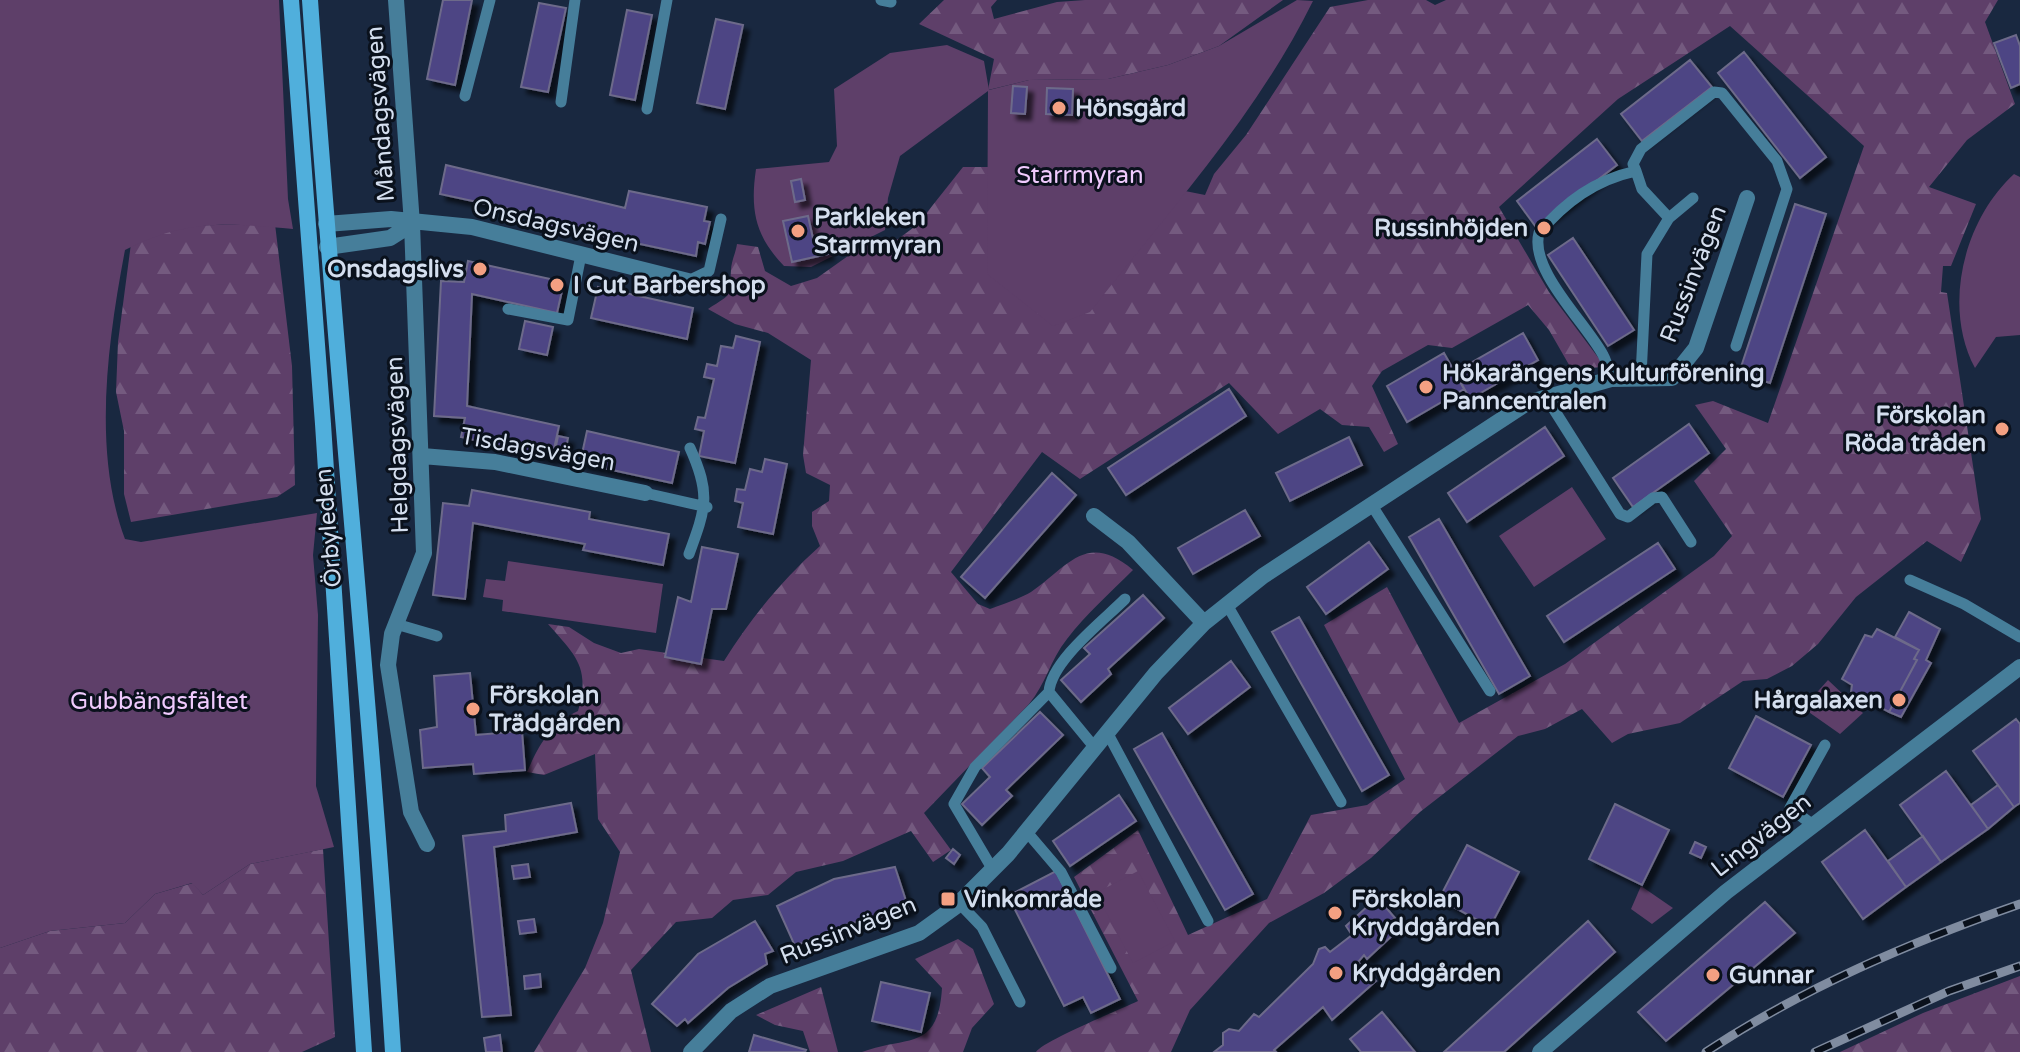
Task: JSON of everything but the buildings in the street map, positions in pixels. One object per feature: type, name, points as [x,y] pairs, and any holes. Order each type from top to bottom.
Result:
[{"type":"main road","name":"Örbyleden","points":[[291,0],[323,424],[364,1052]]},
{"type":"main road","name":"Örbyleden","points":[[310,0],[327,247],[378,814],[393,1052]]},
{"type":"street","name":"Måndagsvägen","points":[[396,0],[412,224]]},
{"type":"street","name":"Russinvägen","points":[[691,1052],[731,1011],[770,986],[919,933],[959,903],[993,870],[1107,732],[1204,623],[1226,603],[1527,403],[1611,379],[1641,376],[1672,378],[1696,348],[1747,198]]},
{"type":"street","name":"Onsdagsvägen","points":[[326,224],[391,219],[412,224],[472,227],[688,281]]},
{"type":"street","name":"Onsdagsvägen","points":[[327,247],[390,238],[412,224]]},
{"type":"street","name":"Helgdagsvägen","points":[[412,224],[424,553],[396,624],[388,665],[411,812],[427,844]]},
{"type":"street","name":"Tisdagsvägen","points":[[422,456],[495,462],[645,493]]},
{"type":"street","points":[[1094,516],[1128,542],[1204,623]]},
{"type":"street","name":"Lingvägen","points":[[1540,1052],[1726,892],[2020,667]]},
{"type":"lane","points":[[465,96],[490,0]]},
{"type":"lane","points":[[561,102],[575,0]]},
{"type":"lane","points":[[647,109],[667,0]]},
{"type":"lane","points":[[1669,218],[1642,189],[1633,164],[1641,149],[1714,92],[1722,93],[1777,161],[1787,189],[1736,346]]},
{"type":"lane","points":[[1611,379],[1605,357],[1544,268],[1536,243],[1539,233],[1553,216],[1585,190],[1613,176],[1636,171]]},
{"type":"lane","points":[[1641,376],[1647,254],[1669,218],[1693,198]]},
{"type":"lane","points":[[688,281],[709,271],[721,219]]},
{"type":"lane","points":[[508,309],[568,320],[581,255]]},
{"type":"lane","points":[[1546,397],[1620,514],[1628,517],[1662,497],[1691,542]]},
{"type":"lane","points":[[689,554],[707,507],[698,466],[690,448]]},
{"type":"lane","points":[[645,493],[707,507]]},
{"type":"lane","points":[[1371,504],[1490,691]]},
{"type":"lane","points":[[1910,580],[1964,604],[2015,631],[2020,637]]},
{"type":"lane","points":[[993,870],[954,804],[975,767],[1049,692],[1059,667],[1125,599]]},
{"type":"lane","points":[[1226,603],[1341,802]]},
{"type":"lane","points":[[396,624],[437,636]]},
{"type":"lane","points":[[1049,692],[1095,748]]},
{"type":"lane","points":[[1107,732],[1208,921]]},
{"type":"lane","points":[[1813,825],[1790,808],[1825,745]]},
{"type":"lane","points":[[1026,831],[1061,872],[1111,968]]},
{"type":"lane","points":[[959,903],[982,927],[1020,1002]]},
{"type":"green space","name":"Gubbängsfältet","points":[[0,0],[279,0],[288,199],[293,229],[247,225],[188,228],[125,250],[109,358],[106,433],[115,505],[125,539],[141,542],[317,513],[313,555],[318,615],[316,786],[334,847],[250,864],[203,895],[192,883],[155,894],[125,923],[50,931],[0,948]]},
{"type":"green space","points":[[944,0],[997,0],[991,7],[994,19],[1057,2],[1085,0],[1283,0],[1219,46],[1168,65],[1108,79],[1029,80],[988,90],[994,59],[919,24]]},
{"type":"green space","name":"Starrmyran","points":[[1297,0],[1313,1],[1266,84],[1210,162],[1090,312],[1053,326],[987,274],[988,91],[900,156],[888,198],[885,230],[811,267],[784,266],[761,233],[755,210],[756,169],[829,162],[837,146],[834,89],[890,53],[947,45],[984,61],[989,90],[1029,80],[1108,79],[1168,65],[1219,46]]},
{"type":"green space","points":[[1368,0],[1426,0],[1435,5],[1446,0],[1998,0],[1985,22],[2015,104],[1967,140],[1929,187],[1976,204],[1951,266],[1943,266],[1941,292],[1947,293],[1981,519],[1961,562],[1927,541],[1856,597],[1818,644],[1792,666],[1767,679],[1743,681],[1680,723],[1628,734],[1612,743],[1582,709],[1545,729],[1518,736],[1420,812],[1371,858],[1324,893],[1269,923],[1190,1010],[1171,1052],[1036,1052],[1066,1033],[1138,1001],[1074,877],[1138,830],[1188,935],[1267,899],[1311,815],[1367,805],[1405,779],[1324,625],[1387,587],[1459,723],[1565,664],[1714,556],[1732,536],[1694,481],[1726,449],[1695,405],[1713,401],[1768,423],[1864,146],[1730,26],[1618,99],[1499,207],[1549,292],[1600,360],[1601,367],[1572,370],[1549,330],[1528,305],[1452,348],[1428,345],[1382,371],[1372,386],[1398,444],[1384,452],[1369,427],[1342,425],[1320,409],[1278,434],[1229,383],[1080,479],[1042,452],[951,572],[978,604],[990,609],[1031,592],[1067,564],[1090,553],[1117,558],[1133,570],[1067,639],[1029,704],[924,813],[951,850],[933,862],[911,831],[843,861],[796,872],[768,895],[733,900],[712,918],[676,922],[631,970],[651,1052],[534,1052],[585,968],[603,923],[620,852],[598,819],[595,754],[544,775],[527,772],[546,736],[560,722],[578,711],[582,696],[583,683],[578,663],[548,624],[569,627],[594,643],[621,653],[639,649],[724,661],[768,600],[820,546],[812,526],[812,512],[829,501],[830,485],[806,473],[803,455],[811,360],[768,333],[735,324],[708,309],[728,294],[737,244],[758,247],[765,271],[791,286],[817,278],[862,246],[898,239],[917,225],[963,167],[1065,167],[1205,195],[1214,174],[1246,135],[1330,7]]},
{"type":"green space","points":[[2014,174],[2020,177],[2020,335],[1996,337],[1975,368],[1965,344],[1960,318],[1963,265],[1982,215]]},
{"type":"green space","points":[[275,224],[292,366],[295,485],[277,497],[131,522],[124,494],[124,431],[116,392],[118,342],[132,236],[162,226]]},
{"type":"green space","points":[[1572,487],[1606,539],[1534,587],[1499,536]]},
{"type":"green space","points":[[508,561],[663,584],[656,633],[502,611],[503,600],[483,597],[486,579],[505,581]]},
{"type":"green space","points":[[1828,680],[1863,713],[1840,734],[1803,708]]},
{"type":"green space","points":[[323,849],[335,1037],[302,1052],[0,1052],[0,948],[50,931],[125,923],[155,894],[193,883],[203,895],[250,864]]},
{"type":"green space","points":[[1138,871],[1175,941],[1133,963],[1096,893]]},
{"type":"green space","points":[[1641,886],[1673,908],[1652,924],[1631,909]]},
{"type":"green space","points":[[958,939],[973,949],[994,1004],[972,1028],[963,1052],[862,1052],[918,1038],[927,1032],[934,1023],[942,988],[915,959]]},
{"type":"green space","points":[[2020,976],[2020,1052],[1840,1052],[1923,1013]]},
{"type":"green space","points":[[821,987],[838,1052],[810,1052],[803,1031],[775,1025],[756,1015]]},
{"type":"railway","points":[[1706,1052],[1781,1007],[1858,968],[2020,904]]},
{"type":"railway","points":[[1815,1052],[1949,991],[2020,966]]},
{"type":"place","name":"Hönsgård","points":[[1059,108]]},
{"type":"place","name":"Russinhöjden","points":[[1544,228]]},
{"type":"place","name":"Parkleken Starrmyran","points":[[798,231]]},
{"type":"place","name":"Onsdagslivs","points":[[480,269]]},
{"type":"place","name":"I Cut Barbershop","points":[[557,285]]},
{"type":"place","name":"Hökarängens Kulturförening Panncentralen","points":[[1426,387]]},
{"type":"place","name":"Förskolan Röda tråden","points":[[2002,429]]},
{"type":"place","name":"Hårgalaxen","points":[[1899,700]]},
{"type":"place","name":"Förskolan Trädgården","points":[[473,709]]},
{"type":"place","name":"Vinkområde","points":[[948,899]]},
{"type":"place","name":"Förskolan Kryddgården","points":[[1335,913]]},
{"type":"place","name":"Kryddgården","points":[[1336,973]]},
{"type":"place","name":"Gunnar","points":[[1713,975]]}]
